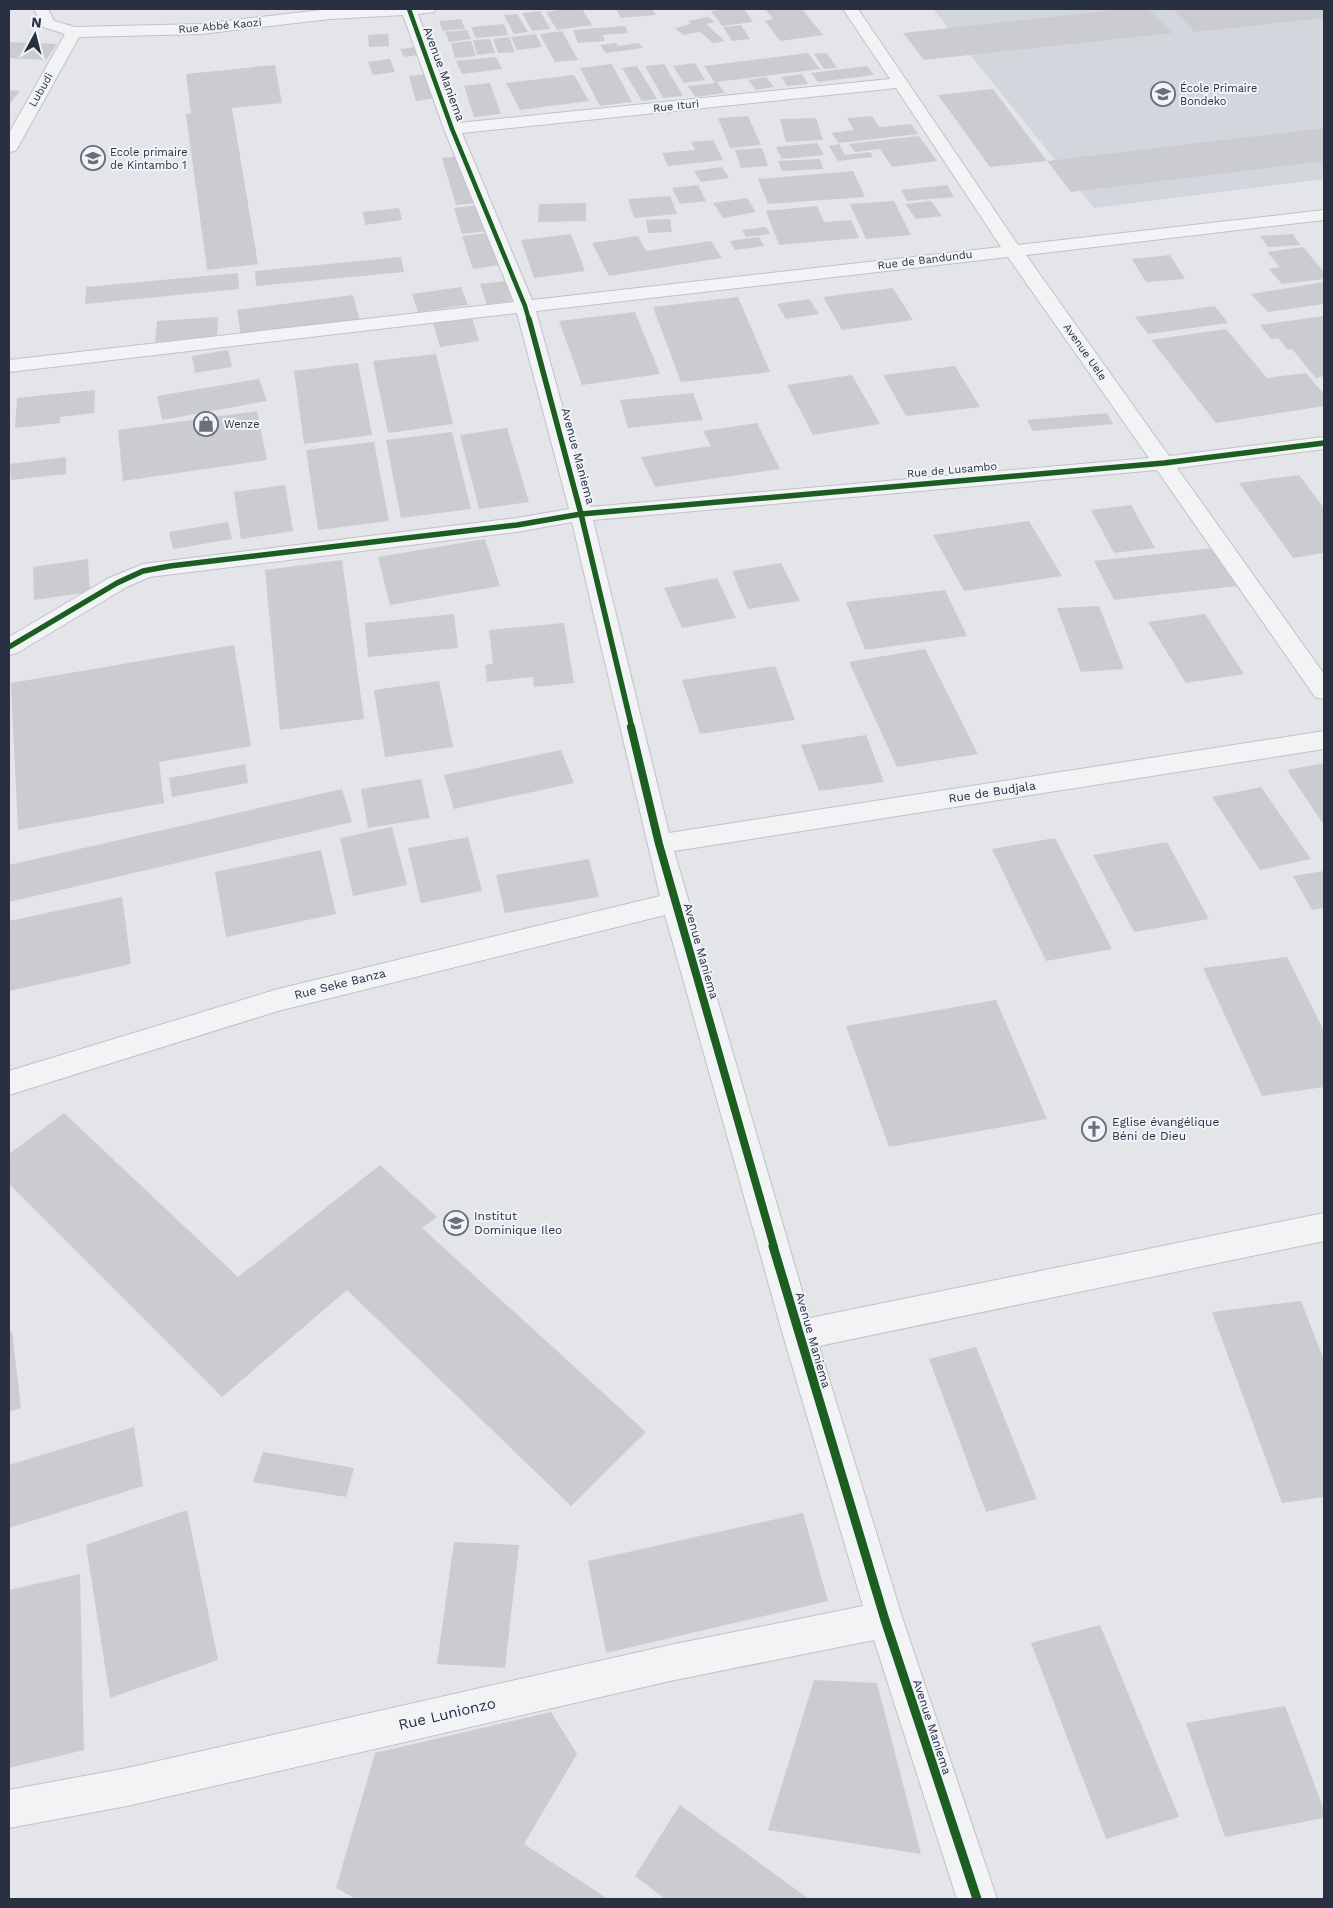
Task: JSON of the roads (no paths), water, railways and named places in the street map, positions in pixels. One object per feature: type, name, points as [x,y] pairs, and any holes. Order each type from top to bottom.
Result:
[{"type":"street","name":"Rue Abbé Kaozi","points":[[41,9],[48,24],[74,32],[201,29],[330,14],[416,9]]},
{"type":"street","name":"Avenue Maniema","points":[[416,9],[452,129],[525,306],[582,514],[659,844],[675,902],[799,1335],[885,1620],[977,1899]]},
{"type":"street","name":"Avenue Uele","points":[[851,9],[1013,250],[1324,691]]},
{"type":"street","name":"Lubudi","points":[[9,148],[74,32]]},
{"type":"street","name":"Rue Ituri","points":[[452,129],[900,83]]},
{"type":"street","name":"Rue de Bandundu","points":[[9,366],[1324,215]]},
{"type":"street","name":"Rue de Lusambo","points":[[9,647],[118,582],[143,571],[170,566],[517,524],[582,514],[1164,463],[1324,443]]},
{"type":"street","name":"Rue de Budjala","points":[[659,844],[1324,740]]},
{"type":"street","name":"Rue Seke Banza","points":[[9,1083],[278,1000],[675,902]]},
{"type":"street","points":[[799,1335],[1324,1227]]},
{"type":"street","name":"Rue Lunionzo","points":[[9,1810],[127,1787],[670,1663],[885,1620]]},
{"type":"place","name":"École Primaire Bondeko","points":[[1163,94]]},
{"type":"place","name":"Ecole primaire de Kintambo 1","points":[[93,158]]},
{"type":"place","name":"Wenze","points":[[206,424]]},
{"type":"place","name":"Eglise évangélique Béni de Dieu","points":[[1094,1129]]},
{"type":"place","name":"Institut Dominique Ileo","points":[[456,1223]]}]
